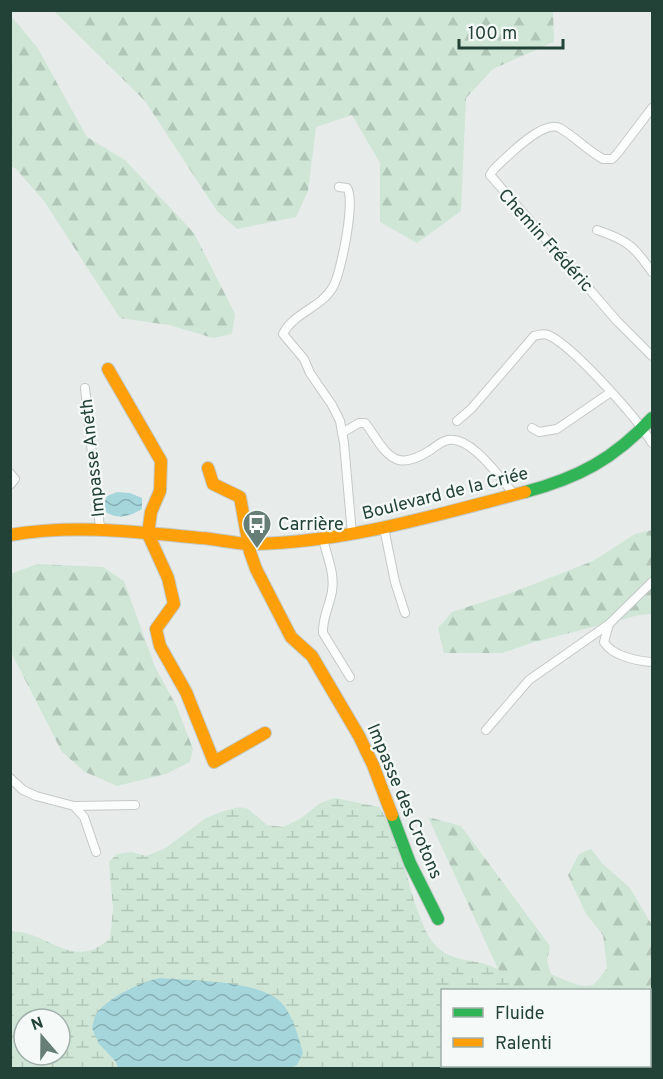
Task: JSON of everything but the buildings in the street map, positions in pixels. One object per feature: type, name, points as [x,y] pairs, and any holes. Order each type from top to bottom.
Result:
[{"type":"street","name":"Chemin Frédéric","points":[[652,108],[612,159],[603,159],[560,128],[549,126],[531,136],[494,169],[490,176],[617,321],[652,356]]},
{"type":"street","points":[[339,187],[347,188],[350,197],[345,242],[333,286],[322,301],[287,326],[283,334],[304,359],[310,373],[340,421],[352,534]]},
{"type":"street","points":[[597,230],[633,246],[652,272]]},
{"type":"street","points":[[457,421],[471,410],[534,336],[542,334],[549,335],[568,349],[611,392],[643,428],[652,443]]},
{"type":"street","points":[[108,369],[161,461],[160,490],[151,512],[148,534],[168,578],[174,604],[156,629],[157,640],[185,691],[214,762],[266,733]]},
{"type":"street","name":"Impasse Aneth","points":[[85,388],[100,528]]},
{"type":"street","points":[[532,428],[539,432],[557,429],[611,392]]},
{"type":"street","name":"Boulevard de la Criée","points":[[10,535],[34,529],[100,528],[248,544],[323,539],[352,534],[384,528],[566,480],[591,469],[611,456],[652,418]]},
{"type":"street","points":[[342,433],[359,423],[365,423],[389,454],[398,460],[415,458],[443,441],[462,442],[481,456],[514,494]]},
{"type":"street","name":"Impasse des Crotons","points":[[208,468],[213,484],[240,497],[248,544],[256,569],[291,637],[312,656],[359,736],[373,765],[410,864],[438,920]]},
{"type":"street","points":[[10,473],[15,479],[10,485]]},
{"type":"street","points":[[384,528],[395,582],[405,613]]},
{"type":"street","points":[[323,539],[333,579],[332,592],[322,625],[323,633],[350,677]]},
{"type":"street","points":[[486,730],[528,680],[609,624],[652,582]]},
{"type":"street","points":[[609,624],[604,642],[608,648],[614,653],[652,662]]},
{"type":"street","points":[[10,778],[23,790],[36,796],[74,806],[135,805]]},
{"type":"street","points":[[74,806],[84,817],[96,852]]},
{"type":"green space","points":[[54,11],[553,11],[554,42],[493,69],[466,98],[461,211],[417,243],[380,222],[380,163],[352,115],[316,127],[308,191],[296,217],[237,229],[217,211],[145,101]]},
{"type":"green space","points":[[11,16],[37,47],[87,137],[125,160],[194,233],[235,314],[232,334],[213,338],[169,325],[120,318],[44,201],[11,166]]},
{"type":"green space","points":[[652,530],[652,614],[639,615],[531,643],[502,653],[444,653],[438,628],[452,612],[511,593],[593,561],[635,534]]},
{"type":"green space","points":[[37,564],[103,567],[124,581],[155,667],[177,707],[193,749],[190,762],[166,774],[117,786],[85,772],[62,752],[11,652],[11,574]]},
{"type":"green space","points":[[335,798],[379,807],[392,831],[417,909],[433,942],[445,953],[456,958],[498,969],[508,977],[515,989],[441,989],[441,1067],[555,1068],[291,1068],[297,1065],[129,988],[96,1015],[99,1044],[116,1062],[118,1068],[11,1068],[10,932],[31,935],[72,951],[83,952],[94,949],[110,939],[113,909],[109,862],[117,854],[132,852],[146,856],[164,849],[206,818],[240,807],[248,809],[267,825],[283,827],[300,819],[320,803]]},
{"type":"green space","points":[[428,817],[461,826],[550,946],[547,961],[551,974],[572,983],[584,986],[594,984],[607,968],[603,935],[586,914],[568,875],[579,854],[591,849],[602,863],[630,888],[652,925],[652,1052],[651,1054],[651,989],[515,989],[498,969]]},
{"type":"water","points":[[117,492],[130,493],[142,498],[142,509],[123,516],[114,516],[104,511],[107,496]]},
{"type":"water","points":[[160,978],[237,985],[253,988],[277,999],[287,1010],[299,1039],[303,1053],[297,1065],[291,1068],[118,1068],[116,1062],[99,1044],[92,1028],[96,1014],[125,991]]},
{"type":"traffic: fast","points":[[525,492],[562,480],[594,465],[624,445],[652,418]]},
{"type":"traffic: fast","points":[[392,815],[410,863],[438,919]]},
{"type":"traffic: slow","points":[[108,369],[161,461],[160,491],[151,512],[148,534],[168,578],[174,604],[156,629],[160,646],[186,692],[214,762],[265,733]]},
{"type":"traffic: slow","points":[[208,468],[213,484],[240,497],[250,552],[256,569],[291,637],[312,656],[359,736],[392,815]]},
{"type":"traffic: slow","points":[[10,535],[58,530],[106,530],[245,544],[286,542],[321,539],[390,526],[525,492]]},
{"type":"place","name":"Carrière","points":[[257,550]]}]
